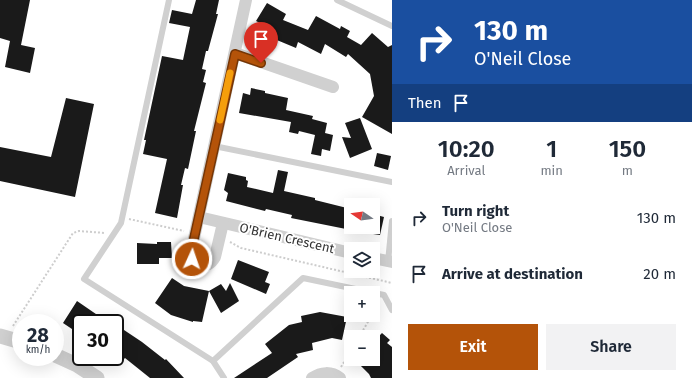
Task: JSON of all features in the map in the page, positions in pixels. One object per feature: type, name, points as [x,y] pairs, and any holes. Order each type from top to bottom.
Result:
[{"type":"street","name":"O'Brien Crescent","points":[[223,223],[216,258],[209,265],[200,265],[192,259],[191,252],[246,0]]},
{"type":"street","points":[[235,54],[333,87]]},
{"type":"street","name":"O'Brien Crescent","points":[[199,217],[344,251]]},
{"type":"street","points":[[380,260],[390,262]]},
{"type":"street","points":[[64,359],[97,378]]},
{"type":"street","points":[[312,378],[324,373],[338,377]]},
{"type":"lane","points":[[169,0],[121,223],[84,279],[213,361],[224,378]]},
{"type":"lane","points":[[337,0],[392,26]]},
{"type":"lane","points":[[214,146],[392,182]]},
{"type":"lane","points":[[390,262],[392,221]]},
{"type":"lane","points":[[213,361],[303,278],[384,295],[392,310]]},
{"type":"path","points":[[121,223],[129,219],[187,231]]},
{"type":"path","points":[[6,332],[73,233],[79,231],[103,234],[116,231]]},
{"type":"path","points":[[231,243],[241,248],[392,283]]},
{"type":"path","points":[[338,377],[344,365]]},
{"type":"building","points":[[0,0],[30,0],[21,45],[35,48],[30,73],[5,67],[10,41],[0,38]]},
{"type":"building","points":[[196,0],[219,0],[216,14],[218,14],[202,69],[206,70],[203,82],[206,83],[194,131],[196,131],[188,169],[185,168],[181,185],[183,185],[177,218],[155,213],[167,159],[143,154],[146,140],[144,140],[162,56],[183,60],[190,27],[169,23],[172,10],[192,14]]},
{"type":"building","points":[[267,3],[286,14],[283,20],[308,30],[316,16],[340,29],[341,26],[350,31],[347,37],[361,45],[372,33],[388,47],[392,45],[392,134],[362,117],[374,96],[370,74],[348,54],[346,57],[325,44],[321,54],[298,42],[296,48],[272,38],[271,41],[257,33],[262,24],[256,21]]},
{"type":"building","points":[[251,88],[288,98],[286,110],[313,116],[312,119],[327,123],[325,133],[333,135],[330,151],[322,149],[321,156],[311,154],[315,135],[299,131],[298,134],[289,132],[291,122],[239,113],[243,93],[250,95]]},
{"type":"building","points":[[66,98],[94,104],[75,197],[0,181],[0,147],[51,157]]},
{"type":"building","points":[[360,118],[372,149],[350,158],[342,137],[351,138],[345,123]]},
{"type":"building","points":[[377,153],[391,156],[388,170],[374,166]]},
{"type":"building","points":[[278,170],[288,172],[284,191],[315,198],[315,200],[344,207],[344,229],[291,218],[292,215],[266,209],[265,211],[226,201],[228,193],[224,190],[228,173],[246,177],[246,180],[248,181],[247,187],[273,193]]},
{"type":"building","points":[[380,216],[384,217],[380,235],[373,234],[380,234]]},
{"type":"building","points":[[157,242],[171,242],[172,258],[159,258],[159,264],[137,264],[137,243],[157,244]]},
{"type":"building","points":[[238,260],[269,272],[265,282],[270,284],[266,294],[231,279]]},
{"type":"building","points":[[172,278],[184,286],[209,291],[202,322],[193,322],[171,315],[155,303]]},
{"type":"building","points":[[230,283],[239,301],[221,313],[209,291],[221,284],[226,291]]},
{"type":"building","points":[[77,301],[96,314],[72,314],[72,329],[64,324]]},
{"type":"building","points":[[320,312],[344,316],[344,322],[346,322],[342,340],[332,338],[312,343],[313,350],[296,354],[298,357],[267,378],[234,378],[272,353],[265,344],[289,325],[302,322],[301,316]]},
{"type":"building","points":[[124,330],[165,360],[166,359],[184,378],[150,378],[125,358],[124,359]]},
{"type":"building","points":[[382,333],[390,340],[387,343],[392,347],[392,378],[371,378],[361,366],[380,366],[380,335]]},
{"type":"slow traffic","points":[[220,120],[230,73]]},
{"type":"route","points":[[192,259],[191,252],[235,54],[261,63]]}]
